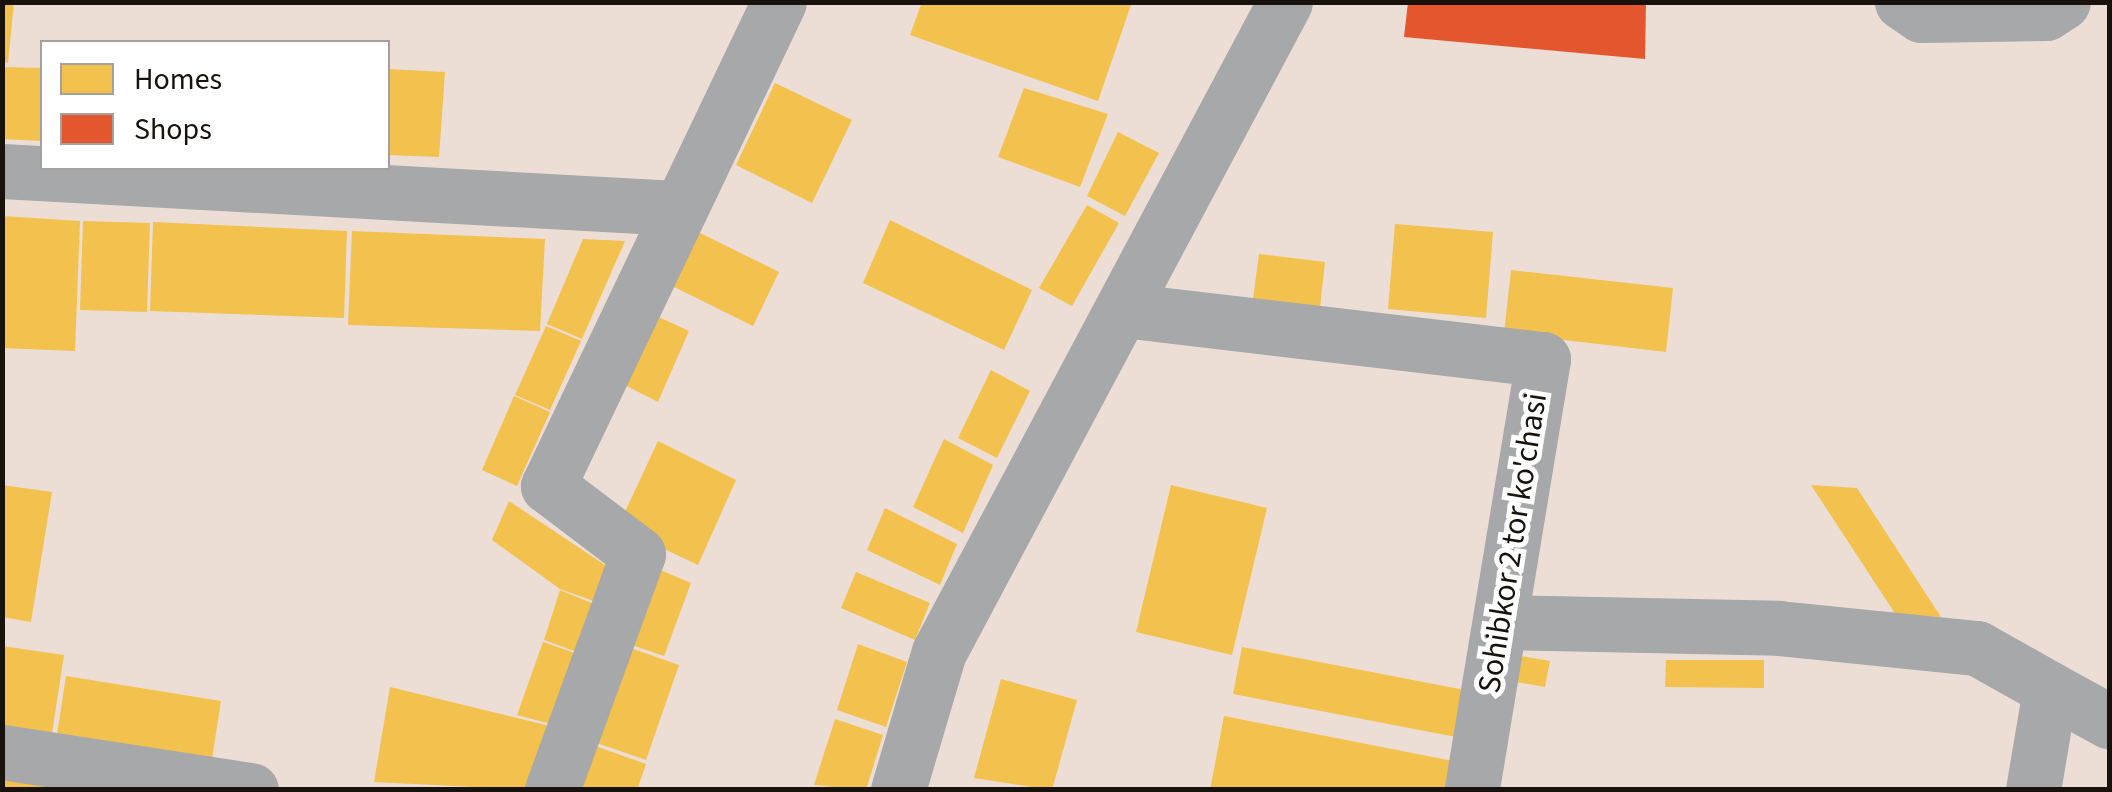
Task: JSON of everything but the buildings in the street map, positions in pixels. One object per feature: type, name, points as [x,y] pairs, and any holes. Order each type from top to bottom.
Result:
[{"type":"street","points":[[552,790],[638,554],[548,486],[676,208],[779,2]]},
{"type":"street","points":[[898,790],[939,652],[1124,310],[1284,2]]},
{"type":"street","points":[[1902,2],[1921,14],[2046,13],[2063,2]]},
{"type":"street","points":[[2,171],[676,208]]},
{"type":"street","name":"Sohibkor 2 tor ko'chasi","points":[[1124,310],[1543,360],[1472,790]]},
{"type":"street","points":[[1500,622],[1779,628],[1977,648],[2110,722]]},
{"type":"street","points":[[2033,790],[2050,689]]},
{"type":"street","points":[[2,752],[251,790]]}]
